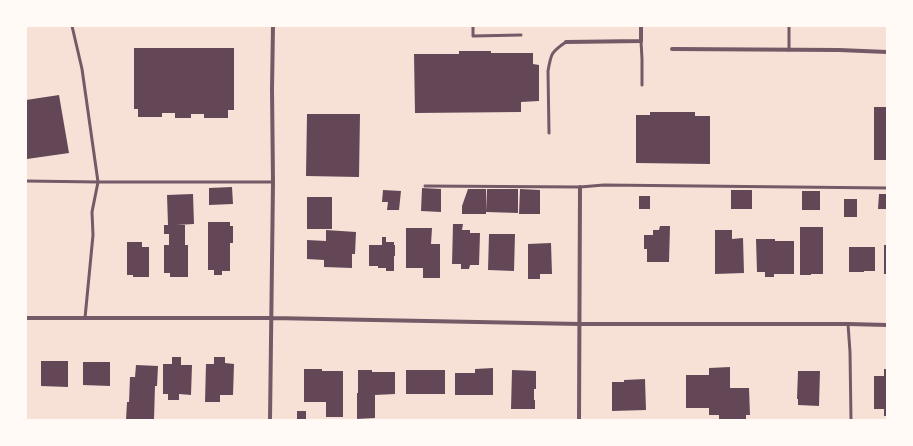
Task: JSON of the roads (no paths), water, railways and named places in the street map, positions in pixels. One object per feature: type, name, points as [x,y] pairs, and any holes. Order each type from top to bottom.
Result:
[{"type":"street","points":[[270,420],[272,318],[273,26]]},
{"type":"street","points":[[566,42],[641,41],[642,26]]},
{"type":"street","points":[[672,49],[839,50],[887,52]]},
{"type":"street","points":[[579,420],[580,187]]},
{"type":"street","points":[[26,318],[272,318],[580,324],[887,325]]},
{"type":"lane","points":[[72,26],[82,69],[98,182],[92,212],[93,235],[85,318]]},
{"type":"lane","points":[[473,26],[473,36],[521,35]]},
{"type":"lane","points":[[789,26],[789,50]]},
{"type":"lane","points":[[641,41],[642,85]]},
{"type":"lane","points":[[549,133],[548,71],[552,53],[566,42]]},
{"type":"lane","points":[[26,181],[273,182]]},
{"type":"lane","points":[[425,186],[580,187],[604,185],[887,188]]},
{"type":"lane","points":[[848,324],[851,420]]}]
